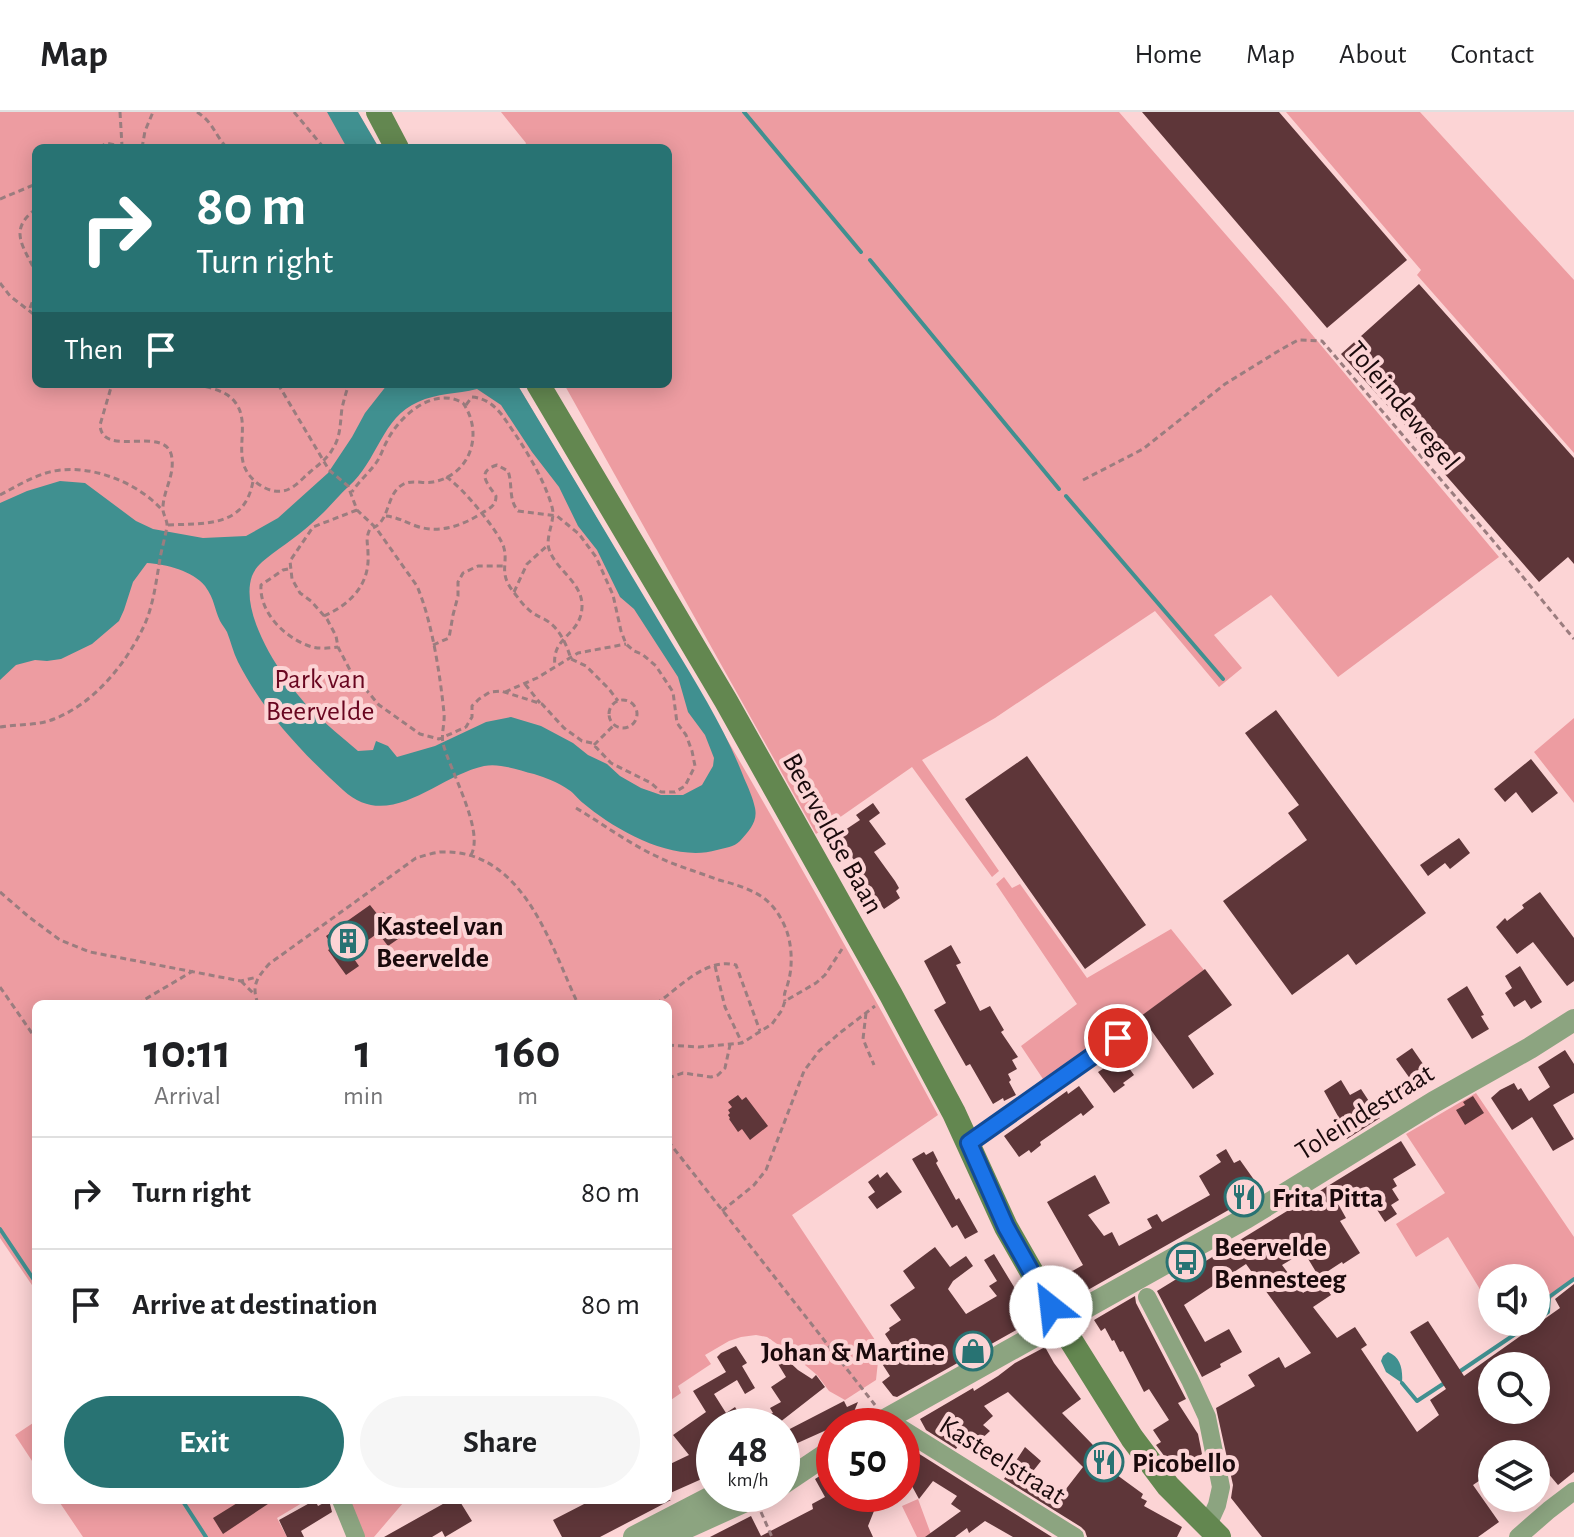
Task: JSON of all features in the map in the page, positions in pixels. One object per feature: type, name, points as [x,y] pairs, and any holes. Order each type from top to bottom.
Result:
[{"type":"main road","points":[[378,112],[395,144]]},
{"type":"main road","name":"Beerveldse Baan","points":[[540,388],[726,701],[891,995],[969,1143],[1006,1227],[1060,1322],[1132,1438],[1168,1486],[1213,1531]]},
{"type":"street","name":"Toleindestraat","points":[[918,1408],[1060,1322],[1258,1211],[1574,1020]]},
{"type":"street","points":[[1147,1297],[1207,1417],[1221,1487],[1213,1531]]},
{"type":"street","name":"Kasteelstraat","points":[[920,1443],[1075,1537]]},
{"type":"street","points":[[1518,1537],[1574,1491]]},
{"type":"street","points":[[343,1504],[356,1537]]},
{"type":"street","points":[[634,1537],[696,1505]]},
{"type":"street","points":[[666,1537],[721,1512]]},
{"type":"lane","points":[[969,1143],[1118,1038]]},
{"type":"path","points":[[120,112],[122,144]]},
{"type":"path","points":[[143,144],[153,112]]},
{"type":"path","points":[[197,112],[213,126],[223,144]]},
{"type":"path","points":[[294,112],[321,144]]},
{"type":"path","points":[[0,199],[32,186]]},
{"type":"path","points":[[32,212],[23,219],[19,236],[32,264]]},
{"type":"path","points":[[0,283],[10,296],[32,313]]},
{"type":"path","points":[[29,310],[32,303]]},
{"type":"path","name":"Toleindewegel","points":[[1083,480],[1143,449],[1225,384],[1280,350],[1298,340],[1322,341],[1574,639]]},
{"type":"path","points":[[111,388],[100,425],[104,437],[159,442],[171,453],[171,476],[162,510]]},
{"type":"path","points":[[213,388],[236,402],[241,414],[244,466],[253,481],[276,491],[289,490],[333,450],[340,434],[348,388]]},
{"type":"path","points":[[280,388],[329,470],[348,486],[357,510],[376,528],[417,586],[425,606],[433,645],[445,722],[443,741],[474,838],[471,855]]},
{"type":"path","points":[[324,616],[340,609],[363,584],[368,569],[366,538],[370,529],[376,528],[386,516],[395,493],[404,484],[435,482],[446,477],[470,456],[474,431],[466,403],[472,397],[478,398],[496,407],[534,467],[554,511],[548,545],[550,552],[573,581],[581,601],[582,609],[575,630],[563,639],[556,650],[555,666]]},
{"type":"path","points":[[351,493],[376,463],[400,421],[410,412],[431,400],[446,398],[457,400],[466,407]]},
{"type":"path","points":[[386,516],[434,530],[462,524],[496,503],[496,496],[486,483],[485,473],[497,465],[508,471],[510,493],[518,511],[557,516],[579,534],[596,557],[613,595],[626,644],[656,666],[673,692],[677,723],[689,743],[695,766],[685,786],[675,792],[661,792],[651,783],[611,763],[594,745],[582,741],[564,728],[525,684]]},
{"type":"path","points":[[0,495],[48,472],[92,472],[137,488],[152,498],[162,510],[167,525],[151,606],[143,629],[103,686],[71,711],[52,720],[0,727]]},
{"type":"path","points":[[446,477],[458,485],[501,541],[505,551],[507,581],[514,592],[527,608],[561,633],[571,659],[586,666],[618,701]]},
{"type":"path","points":[[167,525],[222,521],[245,503],[251,494],[253,481]]},
{"type":"path","points":[[357,510],[313,527],[290,561],[290,569],[300,593],[324,616],[336,636],[351,672],[379,705],[420,734],[443,741],[466,727],[472,717],[472,706],[490,692],[501,691],[542,704]]},
{"type":"path","points":[[514,592],[527,564],[548,545]]},
{"type":"path","points":[[433,645],[449,638],[458,582],[463,573],[478,566],[504,566]]},
{"type":"path","points":[[290,569],[283,570],[261,585],[260,594],[271,617],[295,639],[314,648],[338,647]]},
{"type":"path","points":[[505,692],[578,653],[626,644]]},
{"type":"path","points":[[624,700],[634,704],[637,720],[624,729],[614,725],[609,715],[613,704],[624,700]]},
{"type":"path","points":[[594,745],[614,725]]},
{"type":"path","points":[[576,808],[653,855],[762,896],[775,908],[785,925],[790,943],[788,983],[783,993],[785,1001],[782,1010],[772,1024],[742,1043],[699,1047],[672,1045]]},
{"type":"path","points":[[0,892],[60,940],[90,952],[241,981],[257,977],[269,964],[416,858],[438,852],[471,855],[501,872],[527,899],[549,938],[576,1000]]},
{"type":"path","points":[[785,1001],[816,983],[825,975],[840,950],[859,939]]},
{"type":"path","points":[[661,1000],[704,970],[725,962],[736,965],[760,1031]]},
{"type":"path","points":[[715,966],[725,1007],[742,1043]]},
{"type":"path","points":[[144,1000],[193,971]]},
{"type":"path","points":[[257,977],[257,1000]]},
{"type":"path","points":[[241,981],[255,994]]},
{"type":"path","points":[[0,987],[32,1033]]},
{"type":"path","points":[[722,1211],[754,1185],[766,1170],[804,1071],[819,1051],[891,995]]},
{"type":"path","points":[[866,1013],[863,1039],[874,1065]]},
{"type":"path","points":[[672,1077],[683,1073],[718,1075],[725,1068],[730,1045]]},
{"type":"path","points":[[672,1146],[876,1408]]},
{"type":"path","points":[[764,1512],[772,1537]]},
{"type":"green space","name":"Park van Beervelde","points":[[0,112],[358,112],[377,144],[32,144],[32,388],[519,388],[784,839],[938,1115],[792,1215],[877,1343],[876,1380],[845,1400],[829,1391],[817,1375],[793,1355],[767,1337],[756,1335],[729,1341],[705,1355],[711,1364],[678,1386],[681,1393],[672,1399],[672,1000],[32,1000],[32,1285],[0,1238]]},
{"type":"green space","points":[[501,112],[1119,112],[1288,306],[1499,557],[1338,677],[1271,595],[1214,635],[1242,668],[1219,687],[1155,611],[995,718],[922,760],[999,871],[992,877],[912,767],[816,834],[566,388],[672,388],[672,144],[526,143]]},
{"type":"green space","points":[[1286,112],[1420,112],[1574,280],[1574,453],[1417,275],[1421,270]]},
{"type":"green space","points":[[1574,718],[1574,803],[1534,752]]},
{"type":"green space","points":[[1004,877],[1012,888],[1020,884],[1087,978],[1171,929],[1204,970],[1140,1017],[1146,1026],[1051,1091],[1021,1046],[1077,1004],[996,884]]},
{"type":"green space","points":[[1476,1093],[1574,1237],[1574,1280],[1550,1300],[1550,1264],[1478,1264],[1478,1286],[1448,1237],[1416,1257],[1396,1224],[1445,1193],[1406,1134]]},
{"type":"green space","points":[[32,1424],[32,1461],[15,1435]]},
{"type":"green space","points":[[61,1504],[300,1504],[277,1518],[287,1537],[83,1537]]},
{"type":"green space","points":[[350,1504],[402,1504],[374,1537],[363,1537]]},
{"type":"green space","points":[[920,1504],[932,1537],[917,1537],[905,1512],[920,1512]]},
{"type":"water","points":[[327,112],[358,112],[377,144],[345,144]]},
{"type":"water","points":[[385,388],[519,388],[729,743],[756,813],[752,826],[738,843],[700,853],[664,848],[611,824],[556,782],[496,765],[466,772],[395,804],[378,806],[360,802],[313,761],[259,697],[238,662],[205,586],[186,572],[162,565],[147,563],[133,582],[119,621],[92,644],[61,659],[35,660],[16,665],[0,680],[0,503],[60,481],[85,483],[136,521],[153,529],[203,538],[246,536],[278,518],[328,473],[365,413]],"holes":[[[477,389],[501,405],[559,487],[578,526],[597,550],[620,597],[634,609],[678,677],[688,712],[705,735],[714,758],[713,766],[702,785],[683,795],[661,795],[641,788],[573,743],[541,726],[511,717],[486,722],[435,746],[397,757],[388,746],[376,741],[373,750],[358,751],[301,699],[278,667],[258,629],[249,592],[256,569],[318,518],[359,476],[388,429],[406,409],[432,397]]]},
{"type":"water","points":[[1388,1352],[1400,1364],[1402,1383],[1386,1372],[1381,1361]]},
{"type":"building","points":[[1142,112],[1279,112],[1407,260],[1327,328]]},
{"type":"building","points":[[1419,284],[1574,458],[1574,564],[1568,557],[1539,582],[1443,472],[1445,470],[1341,354]]},
{"type":"building","points":[[1276,710],[1426,913],[1356,965],[1348,954],[1292,995],[1223,901],[1307,840],[1288,813],[1299,805],[1245,733]]},
{"type":"building","points":[[1027,756],[1146,925],[1085,969],[965,799]]},
{"type":"building","points":[[1531,759],[1558,793],[1532,813],[1516,792],[1505,802],[1494,789]]},
{"type":"building","points":[[873,803],[880,813],[869,821],[886,844],[874,852],[899,888],[896,891],[900,898],[884,909],[853,867],[857,864],[836,836],[860,820],[856,815]]},
{"type":"building","points":[[1459,838],[1470,853],[1450,869],[1445,863],[1428,876],[1420,865]]},
{"type":"building","points":[[1540,892],[1574,938],[1574,981],[1567,986],[1533,942],[1517,954],[1496,927],[1524,908],[1522,905]]},
{"type":"building","name":"Kasteel van Beervelde","points":[[370,905],[378,915],[384,912],[401,937],[388,946],[378,933],[350,953],[359,966],[346,975],[328,950],[333,947],[326,936]]},
{"type":"building","points":[[951,945],[961,963],[956,965],[980,1011],[990,1006],[1004,1030],[1001,1032],[1018,1057],[1012,1060],[1017,1069],[1008,1074],[1016,1095],[1004,1101],[1003,1098],[993,1104],[970,1064],[966,1066],[934,1010],[946,1003],[924,961]]},
{"type":"building","points":[[1520,966],[1542,1002],[1531,1009],[1525,1000],[1514,1007],[1505,993],[1512,988],[1505,976]]},
{"type":"building","points":[[1205,969],[1232,1005],[1188,1036],[1214,1074],[1193,1089],[1141,1016]]},
{"type":"building","points":[[1467,986],[1489,1029],[1472,1039],[1447,999]]},
{"type":"building","points":[[1412,1048],[1430,1074],[1419,1082],[1415,1077],[1411,1080],[1396,1059]]},
{"type":"building","points":[[1565,1050],[1574,1064],[1574,1093],[1553,1105],[1574,1139],[1553,1151],[1532,1117],[1512,1130],[1491,1098],[1514,1083],[1529,1101],[1550,1087],[1538,1067]]},
{"type":"building","points":[[1119,1054],[1134,1075],[1114,1093],[1098,1072]]},
{"type":"building","points":[[1341,1080],[1350,1095],[1361,1089],[1380,1118],[1347,1139],[1335,1120],[1339,1118],[1324,1091]]},
{"type":"building","points":[[1079,1086],[1094,1107],[1040,1142],[1041,1145],[1031,1153],[1029,1150],[1019,1157],[1004,1136],[1067,1091],[1068,1094]]},
{"type":"building","points":[[738,1095],[742,1100],[746,1097],[768,1126],[750,1140],[742,1129],[738,1132],[729,1119],[728,1110],[732,1107],[728,1102]]},
{"type":"building","points":[[1473,1096],[1484,1113],[1465,1125],[1456,1110]]},
{"type":"building","points":[[1401,1141],[1416,1165],[1393,1179],[1397,1186],[1392,1189],[1399,1200],[1391,1205],[1397,1214],[1385,1222],[1372,1202],[1369,1205],[1358,1189],[1337,1202],[1346,1218],[1340,1221],[1360,1253],[1319,1277],[1304,1252],[1282,1265],[1303,1293],[1321,1280],[1331,1295],[1313,1307],[1337,1338],[1355,1327],[1367,1345],[1361,1349],[1417,1432],[1439,1415],[1430,1400],[1446,1389],[1410,1332],[1428,1321],[1464,1376],[1478,1366],[1478,1424],[1550,1424],[1550,1352],[1498,1352],[1520,1336],[1550,1336],[1550,1315],[1560,1308],[1555,1299],[1574,1284],[1574,1472],[1558,1485],[1550,1476],[1550,1440],[1478,1440],[1478,1482],[1473,1485],[1478,1492],[1478,1512],[1492,1512],[1499,1522],[1478,1537],[1262,1537],[1231,1498],[1233,1485],[1216,1408],[1255,1386],[1248,1375],[1279,1357],[1285,1368],[1311,1353],[1246,1264],[1184,1305],[1205,1342],[1229,1329],[1242,1352],[1202,1377],[1157,1291]]},
{"type":"building","points":[[1226,1149],[1234,1163],[1240,1160],[1262,1191],[1072,1299],[1060,1278],[1083,1265],[1047,1202],[1095,1175],[1110,1203],[1088,1215],[1104,1236],[1112,1232],[1119,1246],[1152,1228],[1147,1219],[1157,1214],[1162,1222],[1210,1195],[1199,1176],[1221,1162],[1216,1155]]},
{"type":"building","points":[[933,1151],[956,1200],[959,1198],[978,1232],[965,1239],[957,1225],[952,1228],[912,1159]]},
{"type":"building","points":[[887,1172],[902,1192],[877,1209],[868,1197],[875,1192],[868,1182],[878,1174],[880,1178]]},
{"type":"building","points":[[935,1247],[950,1267],[966,1256],[973,1266],[953,1281],[948,1289],[966,1314],[997,1296],[989,1286],[997,1281],[984,1260],[994,1254],[1034,1320],[897,1397],[893,1396],[882,1382],[890,1376],[879,1359],[887,1354],[884,1350],[892,1345],[885,1334],[901,1320],[890,1305],[915,1288],[903,1271]]},
{"type":"building","points":[[1135,1296],[1186,1399],[1178,1403],[1198,1434],[1202,1454],[1177,1473],[1156,1445],[1161,1442],[1153,1430],[1169,1420],[1149,1389],[1144,1392],[1123,1351],[1120,1352],[1105,1328],[1101,1331],[1094,1320]]},
{"type":"building","points":[[770,1344],[798,1370],[812,1379],[816,1375],[825,1387],[798,1408],[770,1408],[781,1402],[771,1387],[786,1377],[767,1346]]},
{"type":"building","points":[[736,1346],[747,1363],[742,1366],[755,1388],[745,1394],[737,1380],[714,1394],[723,1408],[704,1408],[693,1391],[726,1372],[717,1357]]},
{"type":"building","points":[[1045,1347],[1081,1399],[1062,1413],[1109,1464],[1106,1467],[1143,1494],[1141,1498],[1147,1501],[1144,1506],[1182,1527],[1177,1537],[1087,1537],[1081,1527],[1004,1479],[1025,1447],[1041,1461],[1026,1480],[1059,1498],[1083,1467],[1008,1392],[984,1406],[993,1416],[983,1425],[990,1431],[978,1442],[966,1434],[956,1449],[926,1430],[920,1419],[973,1388],[974,1391]]},
{"type":"building","points":[[844,1401],[847,1407],[858,1402],[856,1408],[830,1408]]},
{"type":"building","points":[[816,1415],[816,1435],[800,1442],[800,1424]]},
{"type":"building","points":[[696,1419],[696,1482],[672,1492],[672,1463],[689,1455],[673,1435]]},
{"type":"building","points":[[920,1454],[1052,1537],[1013,1537],[985,1521],[969,1533],[967,1528],[955,1537],[925,1537],[961,1511],[951,1504],[957,1496],[933,1481],[920,1498]]},
{"type":"building","points":[[816,1502],[816,1512],[874,1512],[868,1526],[873,1537],[710,1537],[751,1516],[761,1536],[813,1509],[812,1504]]},
{"type":"building","points":[[236,1504],[268,1504],[223,1534],[213,1518]]},
{"type":"building","points":[[308,1504],[330,1504],[332,1512],[301,1531],[304,1537],[287,1537],[279,1520]]},
{"type":"building","points":[[443,1504],[461,1504],[472,1521],[445,1537],[442,1531],[432,1537],[384,1537]]},
{"type":"building","points":[[584,1504],[663,1504],[600,1537],[562,1537],[553,1520]]},
{"type":"waterway","points":[[744,112],[861,252]]},
{"type":"waterway","points":[[870,260],[1059,489]]},
{"type":"waterway","points":[[1066,496],[1223,679]]},
{"type":"waterway","points":[[0,1229],[32,1277]]},
{"type":"waterway","points":[[1550,1296],[1574,1279]]},
{"type":"waterway","points":[[1456,1374],[1512,1336]]},
{"type":"waterway","points":[[1402,1383],[1417,1401],[1446,1382]]},
{"type":"waterway","points":[[185,1504],[206,1537]]},
{"type":"place","name":"Kasteel van Beervelde","points":[[348,941]]},
{"type":"place","name":"Frita Pitta","points":[[1244,1197]]},
{"type":"place","name":"Beervelde Bennesteeg","points":[[1186,1262]]},
{"type":"place","name":"Johan & Martine","points":[[973,1351]]},
{"type":"place","name":"Picobello","points":[[1104,1462]]},
{"type":"route","points":[[1051,1307],[1006,1227],[969,1143],[1118,1038]]}]
